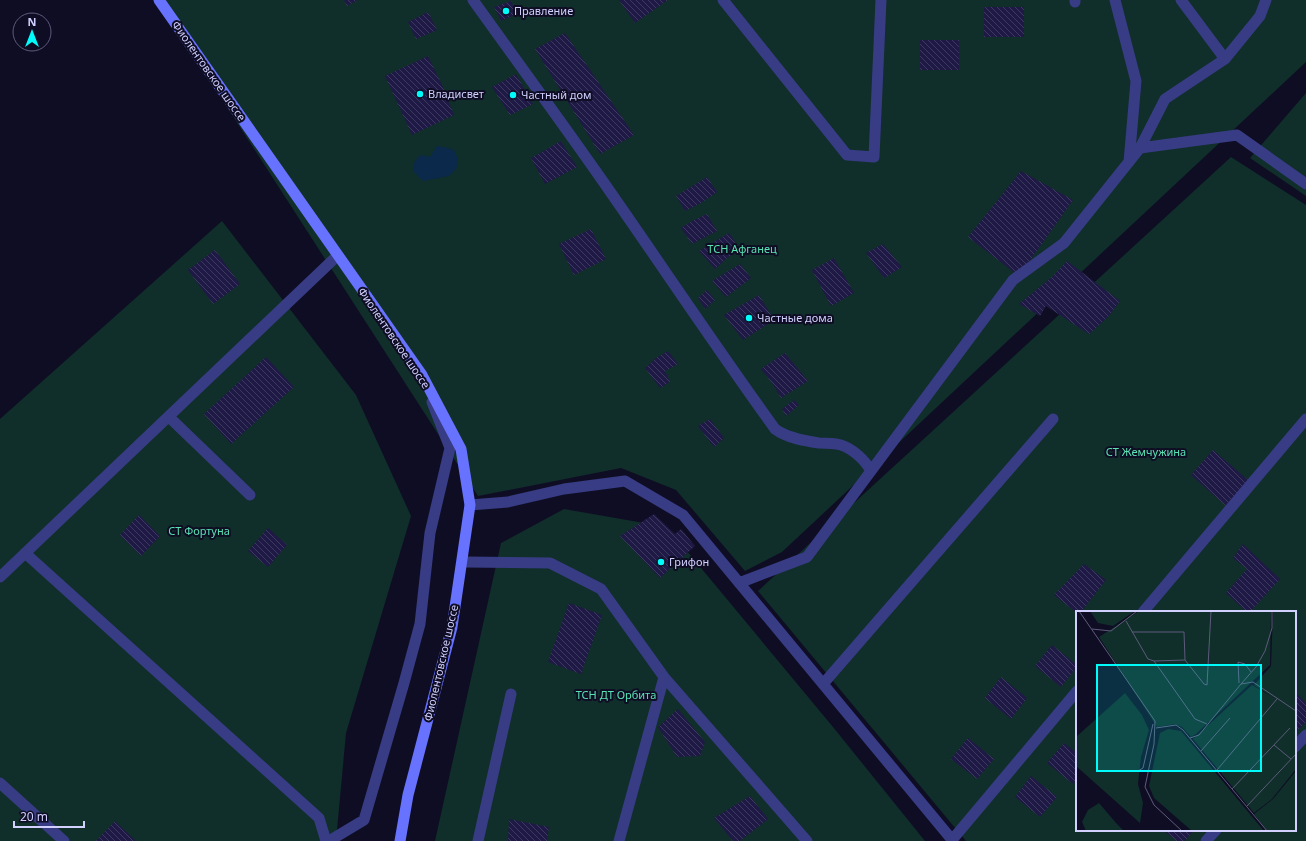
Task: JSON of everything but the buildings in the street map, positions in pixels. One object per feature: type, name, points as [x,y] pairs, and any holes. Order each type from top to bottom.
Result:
[{"type":"main road","name":"Фиолентовское шоссе","points":[[159,0],[422,376],[461,449],[470,505],[452,627],[408,795],[400,841]]},
{"type":"street","points":[[473,0],[601,180],[775,430],[782,434],[813,442],[840,445],[851,451],[867,464],[871,471]]},
{"type":"street","points":[[723,0],[847,155],[874,157],[882,0]]},
{"type":"street","points":[[1115,0],[1136,81],[1129,162]]},
{"type":"street","points":[[1180,0],[1225,59]]},
{"type":"street","points":[[739,583],[807,557],[1013,280],[1064,243],[1140,148],[1165,99],[1225,59],[1260,16],[1266,0]]},
{"type":"street","points":[[1140,148],[1237,135],[1306,184]]},
{"type":"street","points":[[0,577],[337,256]]},
{"type":"street","points":[[329,841],[364,820],[420,624],[430,533],[450,448],[422,376]]},
{"type":"street","points":[[169,417],[250,495]]},
{"type":"street","points":[[822,684],[1053,419]]},
{"type":"street","points":[[1144,611],[1306,419]]},
{"type":"street","points":[[470,505],[508,502],[564,489],[625,481],[683,515],[953,840],[1076,692]]},
{"type":"street","points":[[25,554],[319,818],[326,841]]},
{"type":"street","points":[[466,562],[550,563],[601,589],[664,677],[807,841]]},
{"type":"street","points":[[619,841],[664,677]]},
{"type":"street","points":[[478,841],[511,694]]},
{"type":"street","points":[[1296,746],[1306,735]]},
{"type":"street","points":[[0,783],[64,841]]},
{"type":"street","points":[[1206,841],[1215,831]]},
{"type":"green space","name":"ТСН Афганец","points":[[158,0],[1306,0],[1306,62],[782,552],[745,571],[676,490],[621,468],[478,496]]},
{"type":"green space","points":[[1306,93],[1306,196],[1250,158]]},
{"type":"green space","name":"СТ Жемчужина","points":[[1231,157],[1306,205],[1306,841],[966,841],[758,591]]},
{"type":"green space","name":"СТ Фортуна","points":[[222,221],[356,395],[411,516],[346,733],[336,841],[0,841],[0,419]]},
{"type":"green space","name":"ТСН ДТ Орбита","points":[[564,509],[667,527],[833,727],[925,841],[435,841],[501,543]]},
{"type":"water","points":[[437,146],[454,150],[458,159],[456,169],[449,176],[423,181],[413,171],[414,164],[421,155],[430,157]]},
{"type":"place","name":"Правление","points":[[506,11]]},
{"type":"place","name":"Владисвет","points":[[420,94]]},
{"type":"place","name":"Частный дом","points":[[513,95]]},
{"type":"place","name":"Частные дома","points":[[749,318]]},
{"type":"place","name":"Грифон","points":[[661,562]]}]
